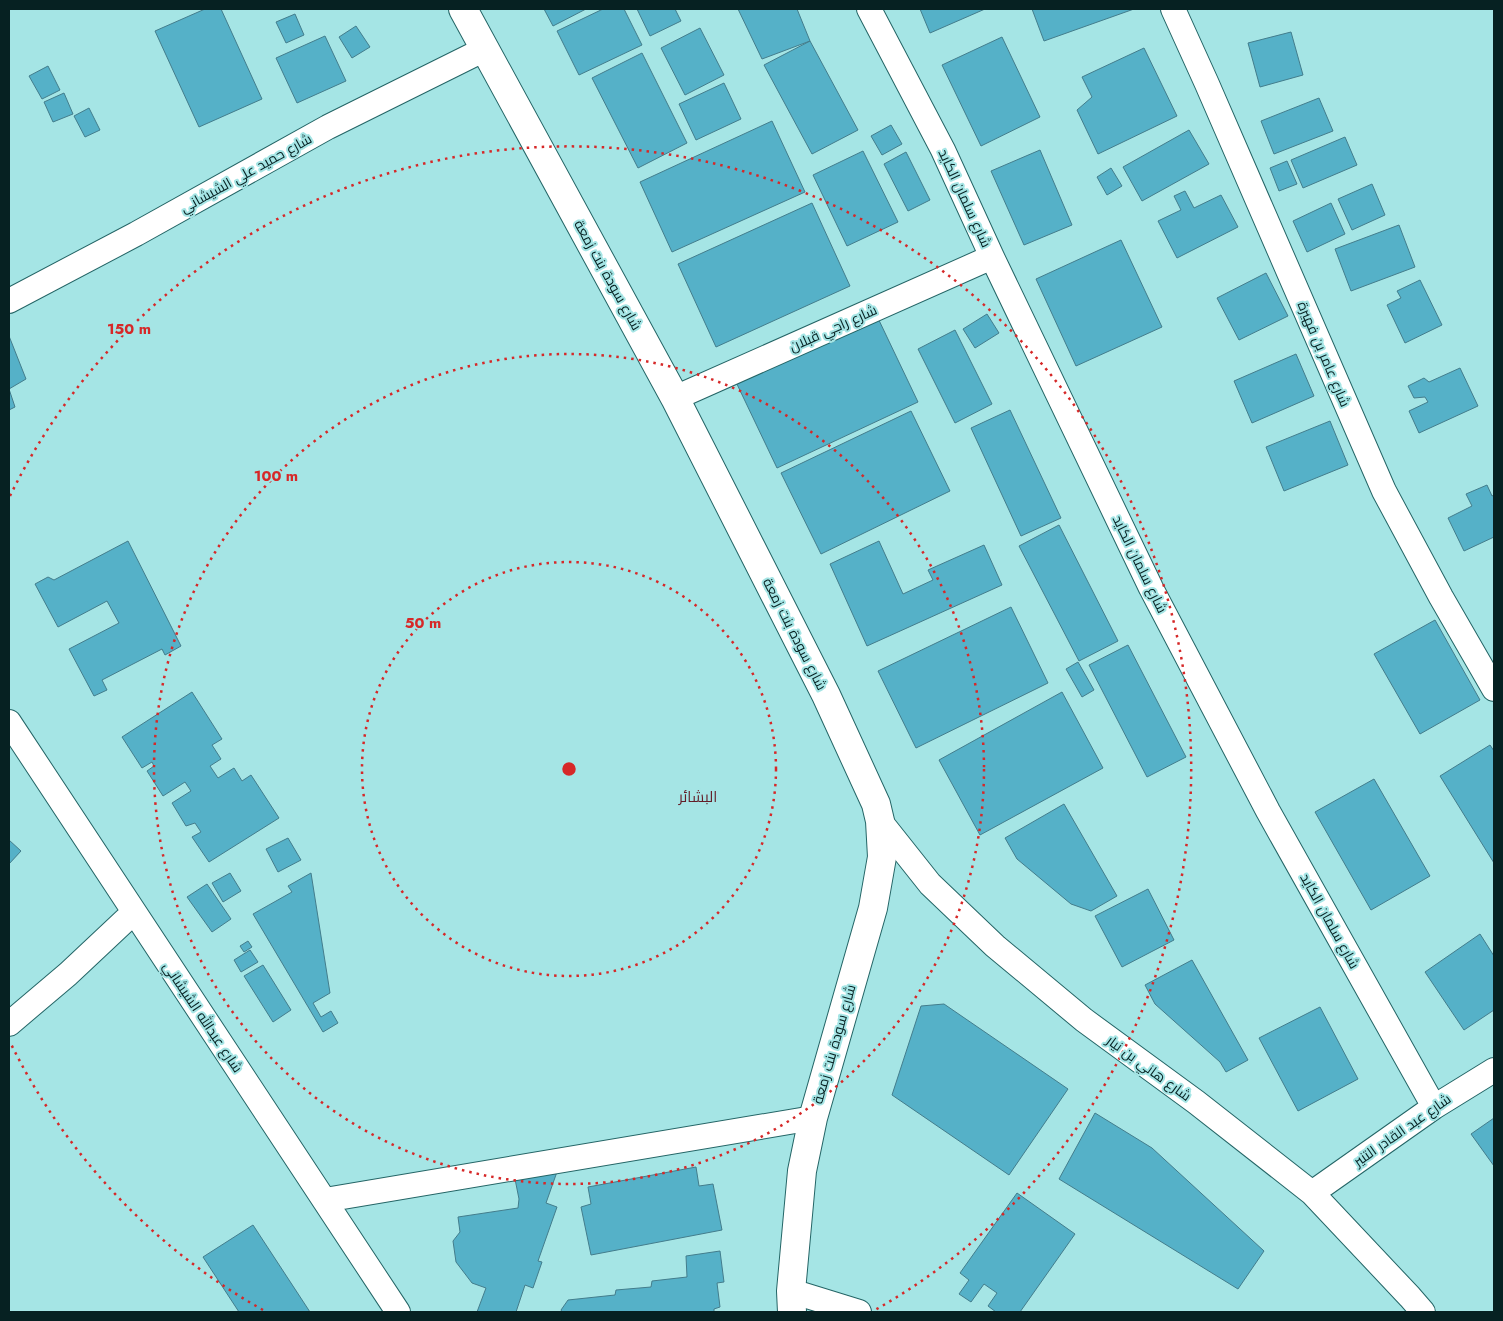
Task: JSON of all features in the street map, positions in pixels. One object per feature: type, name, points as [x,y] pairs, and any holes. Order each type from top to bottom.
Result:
[{"type":"street","name":"شارع سودة بنت زمعة","points":[[463,9],[675,398],[826,695],[876,804],[880,821],[882,857],[872,908],[813,1118],[802,1170],[792,1302]]},
{"type":"street","name":"شارع سلمان الكايد","points":[[869,9],[943,150],[992,257],[1151,588],[1268,811],[1434,1107]]},
{"type":"street","name":"شارع عامر بن فهيرة","points":[[1173,9],[1384,491],[1441,597],[1494,689]]},
{"type":"street","name":"شارع حميد علي الشيشاني","points":[[9,301],[136,234],[328,127],[485,49]]},
{"type":"street","name":"شارع راجي قبلان","points":[[675,398],[992,257]]},
{"type":"street","name":"شارع عبدالله الشيشاني","points":[[9,722],[398,1312]]},
{"type":"street","name":"شارع هاني بن نيار","points":[[880,821],[930,884],[995,946],[1084,1020],[1196,1102],[1312,1193],[1422,1312]]},
{"type":"street","points":[[9,1024],[68,974],[134,912]]},
{"type":"street","name":"شارع عبد القادر التنير","points":[[1312,1193],[1434,1107],[1494,1070]]},
{"type":"street","points":[[325,1200],[813,1118]]},
{"type":"street","points":[[792,1302],[859,1312]]},
{"type":"building","points":[[205,9],[221,9],[262,99],[199,127],[155,31]]},
{"type":"building","points":[[544,9],[586,9],[553,26]]},
{"type":"building","points":[[603,9],[624,9],[642,45],[579,75],[557,31]]},
{"type":"building","points":[[637,9],[675,9],[681,21],[650,36]]},
{"type":"building","points":[[738,9],[797,9],[810,41],[762,59]]},
{"type":"building","points":[[920,9],[985,9],[930,33]]},
{"type":"building","points":[[1032,9],[1134,9],[1044,41]]},
{"type":"building","points":[[295,14],[304,35],[286,43],[276,22]]},
{"type":"building","points":[[356,26],[370,47],[352,58],[339,37]]},
{"type":"building","points":[[700,28],[724,75],[685,95],[661,48]]},
{"type":"building","points":[[1291,32],[1303,75],[1260,87],[1248,43]]},
{"type":"building","points":[[325,36],[346,81],[297,103],[276,58]]},
{"type":"building","points":[[1002,37],[1040,117],[981,146],[942,65]]},
{"type":"building","points":[[810,41],[858,130],[812,154],[764,65]]},
{"type":"building","points":[[1144,48],[1177,116],[1098,154],[1077,110],[1092,97],[1082,77]]},
{"type":"building","points":[[642,53],[687,143],[638,168],[592,78]]},
{"type":"building","points":[[48,66],[60,90],[42,99],[29,76]]},
{"type":"building","points":[[724,83],[741,119],[696,140],[679,104]]},
{"type":"building","points":[[64,93],[73,114],[53,122],[44,102]]},
{"type":"building","points":[[1319,98],[1333,131],[1274,154],[1261,121]]},
{"type":"building","points":[[89,108],[100,130],[85,137],[74,116]]},
{"type":"building","points":[[772,121],[805,192],[672,252],[640,182]]},
{"type":"building","points":[[891,125],[902,144],[882,155],[871,136]]},
{"type":"building","points":[[1189,130],[1209,164],[1142,201],[1123,167]]},
{"type":"building","points":[[1345,137],[1357,165],[1303,188],[1291,160]]},
{"type":"building","points":[[1040,150],[1072,225],[1024,245],[991,171]]},
{"type":"building","points":[[863,151],[898,222],[847,246],[813,175]]},
{"type":"building","points":[[906,152],[930,200],[908,211],[884,164]]},
{"type":"building","points":[[1287,161],[1297,184],[1279,191],[1270,168]]},
{"type":"building","points":[[1111,168],[1122,186],[1107,195],[1097,177]]},
{"type":"building","points":[[1372,184],[1385,215],[1352,230],[1338,199]]},
{"type":"building","points":[[1185,191],[1194,208],[1221,195],[1238,227],[1177,258],[1158,221],[1181,210],[1174,196]]},
{"type":"building","points":[[812,203],[850,286],[716,347],[678,264]]},
{"type":"building","points":[[1331,203],[1345,234],[1307,252],[1293,221]]},
{"type":"building","points":[[1399,225],[1415,267],[1351,291],[1335,249]]},
{"type":"building","points":[[1121,240],[1162,327],[1076,366],[1036,279]]},
{"type":"building","points":[[1266,273],[1288,316],[1239,340],[1217,298]]},
{"type":"building","points":[[1420,280],[1442,325],[1405,343],[1387,305],[1401,298],[1397,291]]},
{"type":"building","points":[[876,314],[918,402],[777,468],[735,380]]},
{"type":"building","points":[[987,314],[999,333],[975,348],[963,329]]},
{"type":"building","points":[[955,330],[992,404],[955,423],[918,349]]},
{"type":"building","points":[[9,336],[26,379],[9,389]]},
{"type":"building","points":[[1296,354],[1314,396],[1252,423],[1234,381]]},
{"type":"building","points":[[1460,368],[1478,406],[1419,433],[1409,411],[1428,402],[1425,397],[1414,398],[1408,386],[1424,378],[1429,382]]},
{"type":"building","points":[[9,389],[15,407],[9,410]]},
{"type":"building","points":[[1010,410],[1061,518],[1021,536],[971,428]]},
{"type":"building","points":[[911,411],[950,491],[821,554],[781,473]]},
{"type":"building","points":[[1330,421],[1348,465],[1284,491],[1266,447]]},
{"type":"building","points":[[1487,485],[1492,496],[1494,495],[1494,537],[1464,551],[1448,518],[1472,506],[1466,494]]},
{"type":"building","points":[[1059,525],[1118,641],[1079,661],[1019,546]]},
{"type":"building","points":[[128,541],[181,646],[165,655],[162,649],[102,680],[107,690],[94,696],[69,649],[119,623],[107,601],[58,627],[35,584],[48,577],[54,580]]},
{"type":"building","points":[[879,541],[903,594],[933,580],[928,570],[984,545],[1002,585],[867,646],[830,564]]},
{"type":"building","points":[[1011,607],[1048,683],[916,748],[878,671]]},
{"type":"building","points":[[1435,620],[1480,700],[1420,734],[1374,654]]},
{"type":"building","points":[[1128,645],[1186,757],[1147,777],[1089,665]]},
{"type":"building","points":[[1078,662],[1094,690],[1082,697],[1066,669]]},
{"type":"building","points":[[192,692],[222,739],[212,745],[221,759],[210,766],[218,778],[234,768],[242,781],[251,775],[279,818],[209,862],[192,837],[201,832],[195,823],[186,826],[172,803],[191,791],[185,782],[163,796],[147,771],[154,766],[152,762],[142,768],[122,737]]},
{"type":"building","points":[[1062,692],[1103,768],[980,835],[939,760]]},
{"type":"building","points":[[1490,745],[1494,751],[1494,863],[1440,776]]},
{"type":"building","points":[[1374,779],[1430,876],[1371,910],[1315,812]]},
{"type":"building","points":[[1064,804],[1117,896],[1091,911],[1071,904],[1017,859],[1005,838]]},
{"type":"building","points":[[288,838],[301,860],[278,872],[266,849]]},
{"type":"building","points":[[9,840],[21,851],[9,864]]},
{"type":"building","points":[[230,873],[241,891],[223,902],[212,883]]},
{"type":"building","points":[[311,873],[330,993],[313,1003],[321,1017],[331,1011],[338,1023],[323,1032],[253,914],[292,892],[288,886]]},
{"type":"building","points":[[207,884],[231,919],[212,932],[187,897]]},
{"type":"building","points":[[1148,889],[1174,940],[1122,967],[1095,916]]},
{"type":"building","points":[[1480,934],[1494,956],[1494,1010],[1464,1030],[1425,972]]},
{"type":"building","points":[[248,941],[252,947],[244,952],[240,946]]},
{"type":"building","points":[[250,950],[258,962],[241,972],[234,960]]},
{"type":"building","points":[[1192,960],[1248,1060],[1226,1072],[1220,1062],[1155,1004],[1145,985]]},
{"type":"building","points":[[263,965],[291,1010],[273,1022],[244,976]]},
{"type":"building","points":[[944,1004],[1068,1089],[1009,1175],[892,1095],[921,1006]]},
{"type":"building","points":[[1320,1007],[1358,1079],[1298,1111],[1259,1038]]},
{"type":"building","points":[[1095,1113],[1152,1148],[1264,1251],[1238,1289],[1059,1179]]},
{"type":"building","points":[[1494,1118],[1494,1166],[1471,1134]]},
{"type":"building","points":[[696,1167],[699,1186],[713,1184],[722,1230],[591,1255],[581,1207],[591,1204],[588,1187]]},
{"type":"building","points":[[558,1169],[546,1203],[557,1207],[538,1261],[542,1262],[533,1288],[525,1285],[516,1312],[477,1312],[486,1288],[472,1283],[456,1262],[453,1241],[460,1232],[458,1217],[518,1208],[519,1199],[515,1179]]},
{"type":"building","points":[[1017,1193],[1075,1234],[1020,1312],[996,1312],[988,1306],[997,1293],[984,1284],[971,1302],[959,1294],[969,1280],[960,1273]]},
{"type":"building","points":[[253,1225],[310,1312],[239,1312],[203,1257]]},
{"type":"building","points":[[720,1251],[724,1282],[717,1283],[720,1307],[714,1309],[714,1312],[562,1312],[561,1310],[568,1300],[615,1295],[616,1290],[651,1287],[652,1281],[687,1277],[686,1256]]},
{"type":"district","name":"البشائر","points":[[698,797]]}]
